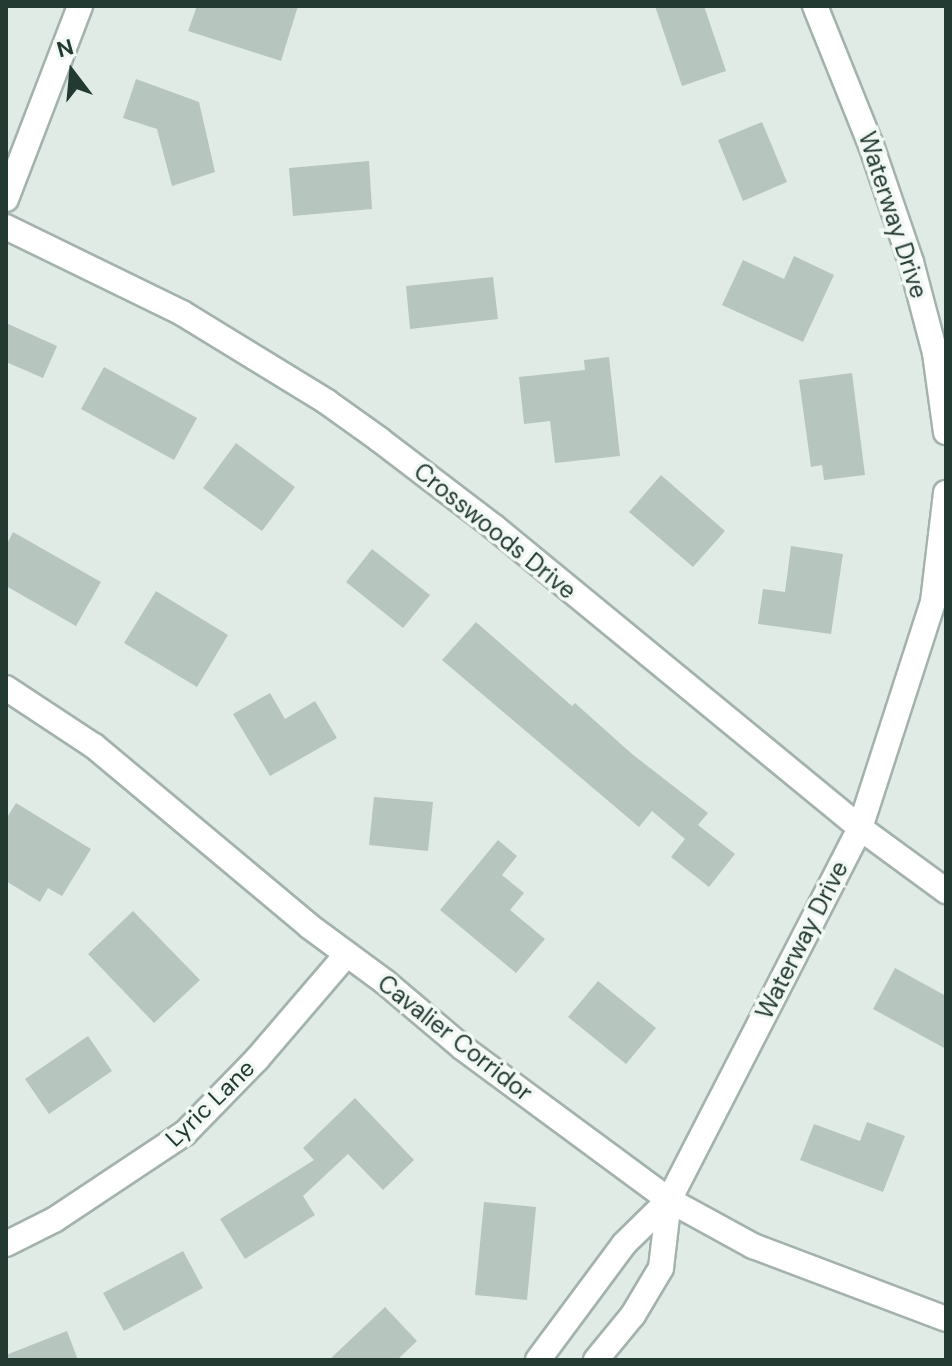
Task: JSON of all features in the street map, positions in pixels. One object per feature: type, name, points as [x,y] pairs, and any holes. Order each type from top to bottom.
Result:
[{"type":"street","points":[[6,199],[80,6]]},
{"type":"street","name":"Waterway Drive","points":[[815,6],[871,145],[911,262],[935,353],[946,432]]},
{"type":"street","name":"Crosswoods Drive","points":[[6,227],[182,313],[348,417],[494,527],[860,828],[946,891]]},
{"type":"street","name":"Waterway Drive","points":[[596,1360],[633,1315],[661,1268],[669,1200],[860,828],[933,602],[946,493]]},
{"type":"street","name":"Cavalier Corridor","points":[[6,688],[94,746],[463,1048],[669,1200],[753,1246],[946,1319]]},
{"type":"street","name":"Lyric Lane","points":[[6,1244],[54,1220],[185,1133],[257,1059],[347,954]]},
{"type":"street","points":[[538,1360],[624,1244],[669,1200]]},
{"type":"building","points":[[197,6],[298,6],[281,61],[188,31]]},
{"type":"building","points":[[655,6],[704,6],[726,71],[682,86]]},
{"type":"building","points":[[136,79],[199,102],[215,172],[172,186],[157,129],[123,118]]},
{"type":"building","points":[[762,122],[787,182],[743,201],[718,140]]},
{"type":"building","points":[[369,161],[372,209],[293,216],[289,168]]},
{"type":"building","points":[[794,256],[834,275],[803,342],[722,305],[743,260],[784,279]]},
{"type":"building","points":[[493,277],[498,319],[410,329],[406,286]]},
{"type":"building","points":[[6,323],[57,346],[43,378],[6,362]]},
{"type":"building","points":[[609,357],[620,456],[555,463],[550,421],[524,424],[519,377],[585,370],[584,360]]},
{"type":"building","points":[[104,367],[197,418],[174,460],[81,409]]},
{"type":"building","points":[[852,373],[865,475],[824,480],[822,465],[811,467],[799,380]]},
{"type":"building","points":[[236,443],[295,487],[262,531],[203,488]]},
{"type":"building","points":[[661,475],[725,531],[693,567],[629,512]]},
{"type":"building","points":[[13,532],[101,582],[76,626],[6,586],[6,546]]},
{"type":"building","points":[[791,546],[843,554],[831,634],[758,624],[763,589],[785,592]]},
{"type":"building","points":[[372,549],[430,595],[403,628],[346,582]]},
{"type":"building","points":[[156,591],[228,635],[197,687],[124,643]]},
{"type":"building","points":[[476,622],[572,706],[575,703],[632,754],[708,813],[698,825],[735,854],[709,887],[671,857],[685,839],[652,811],[639,827],[442,660]]},
{"type":"building","points":[[270,693],[285,719],[315,701],[337,738],[270,776],[233,714]]},
{"type":"building","points":[[374,797],[433,802],[428,851],[369,845]]},
{"type":"building","points":[[16,803],[91,849],[62,896],[48,888],[40,902],[6,881],[6,819]]},
{"type":"building","points":[[498,840],[517,856],[502,875],[524,893],[510,910],[545,939],[516,973],[440,910]]},
{"type":"building","points":[[133,911],[200,980],[154,1023],[88,954]]},
{"type":"building","points":[[895,968],[946,996],[946,1049],[873,1009]]},
{"type":"building","points":[[598,981],[656,1028],[626,1064],[568,1017]]},
{"type":"building","points":[[88,1036],[112,1071],[49,1114],[25,1079]]},
{"type":"building","points":[[355,1098],[414,1160],[383,1190],[348,1154],[303,1196],[315,1215],[245,1259],[220,1219],[314,1160],[303,1148]]},
{"type":"building","points":[[867,1122],[905,1136],[883,1192],[800,1160],[814,1124],[860,1141]]},
{"type":"building","points":[[484,1202],[536,1207],[527,1300],[475,1295]]},
{"type":"building","points":[[183,1251],[203,1288],[124,1331],[103,1293]]},
{"type":"building","points":[[385,1307],[417,1341],[397,1360],[329,1360]]},
{"type":"building","points":[[67,1331],[78,1360],[6,1360],[6,1355]]}]
